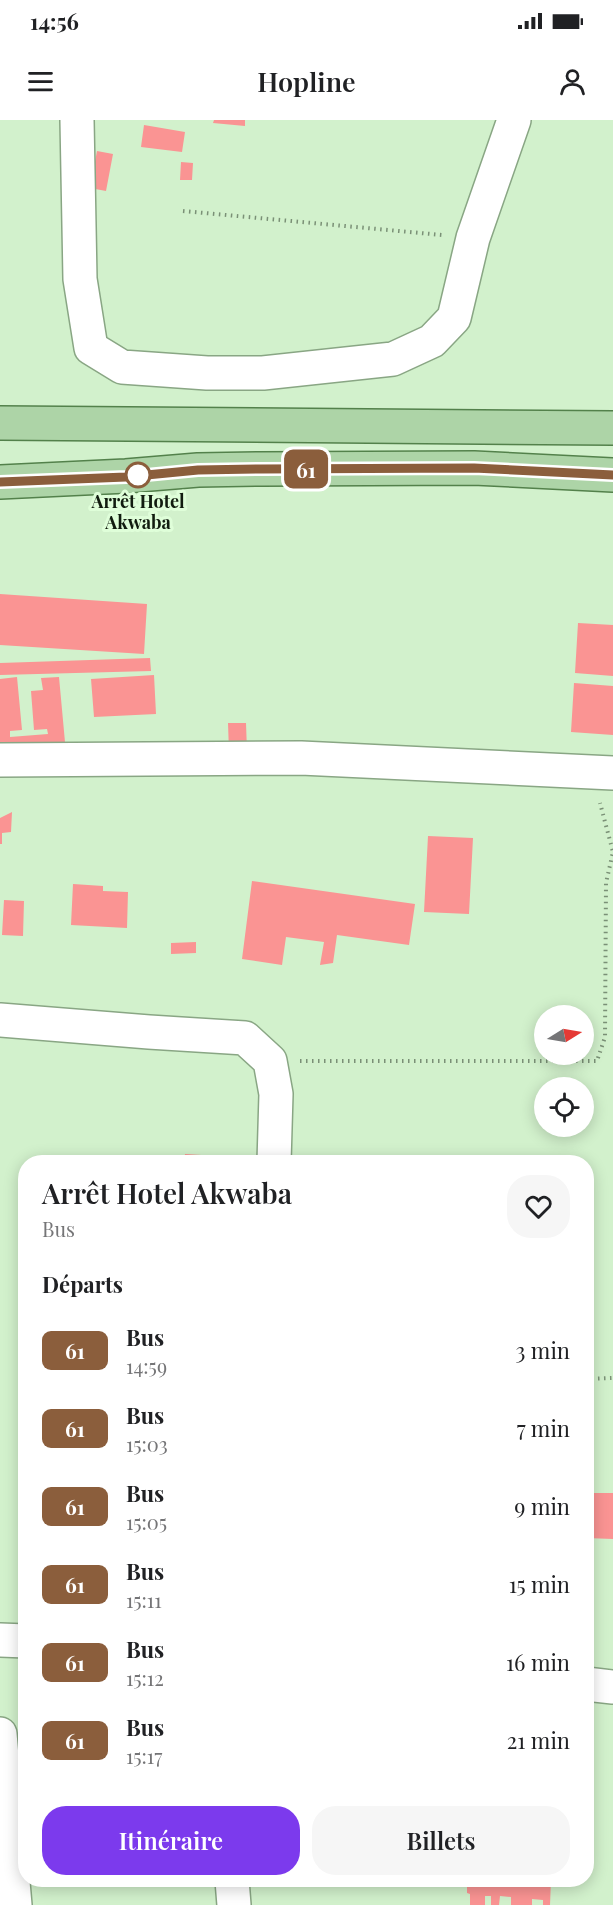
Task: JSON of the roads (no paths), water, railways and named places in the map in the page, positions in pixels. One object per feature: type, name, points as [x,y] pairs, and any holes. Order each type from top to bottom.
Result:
[{"type":"main road","points":[[0,423],[613,428]]},
{"type":"main road","points":[[0,482],[126,477],[198,470],[261,469],[474,468],[613,475]]},
{"type":"street","points":[[77,120],[80,279],[91,348],[122,367],[207,373],[262,373],[393,359],[432,341],[454,318],[473,238],[514,120]]},
{"type":"street","points":[[0,760],[301,758],[603,773]]},
{"type":"street","points":[[0,1020],[138,1032],[245,1038],[270,1060],[276,1094],[274,1155]]},
{"type":"street","points":[[0,1640],[18,1641]]},
{"type":"street","points":[[594,1685],[613,1687]]},
{"type":"street","points":[[0,1734],[15,1905]]},
{"type":"street","points":[[233,1887],[234,1905]]},
{"type":"place","name":"Arrêt Hotel Akwaba","points":[[138,475]]}]
